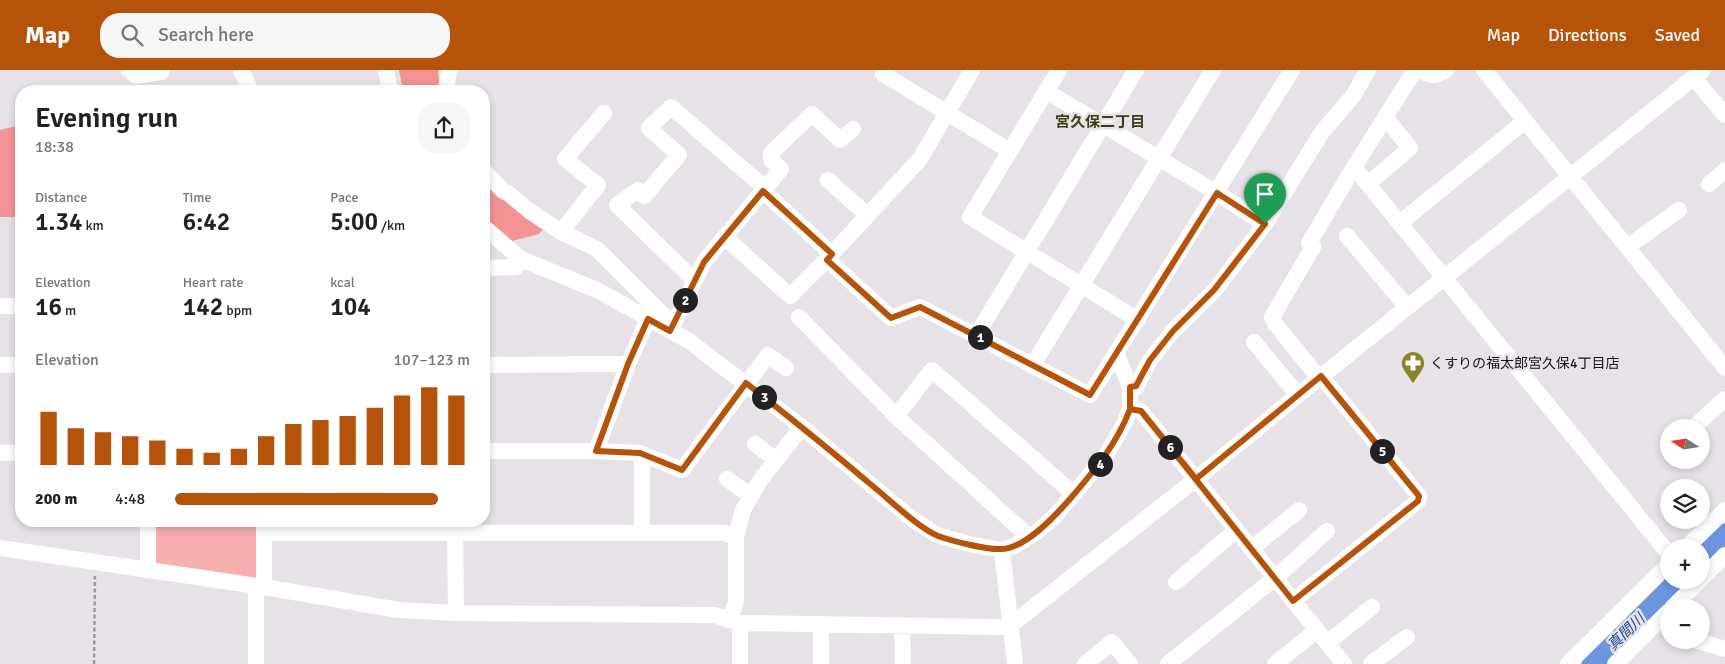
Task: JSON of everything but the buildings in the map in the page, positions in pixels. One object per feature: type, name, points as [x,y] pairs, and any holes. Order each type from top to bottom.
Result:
[{"type":"street","points":[[128,70],[136,76],[161,72],[161,70]]},
{"type":"street","points":[[241,70],[248,85]]},
{"type":"street","points":[[386,70],[389,85]]},
{"type":"street","points":[[447,85],[449,70]]},
{"type":"street","points":[[885,70],[883,74],[1010,151]]},
{"type":"street","points":[[725,237],[790,296],[830,257],[920,159],[972,70]]},
{"type":"street","points":[[1059,70],[970,217],[1138,320]]},
{"type":"street","points":[[976,336],[1136,70]]},
{"type":"street","points":[[1032,366],[1212,70]]},
{"type":"street","points":[[694,280],[617,204],[638,190],[644,196],[679,155],[650,128],[671,107],[764,190],[891,318],[920,307],[1090,395],[1292,70]]},
{"type":"street","points":[[1130,387],[1136,386],[1150,360],[1168,338],[1214,290],[1265,224],[1322,132],[1353,96],[1368,70]]},
{"type":"street","points":[[1293,601],[1418,501],[1419,496],[1276,325],[1272,317],[1312,246],[1309,243],[1354,167],[1417,70],[1427,74],[1439,75],[1446,70]]},
{"type":"street","points":[[1484,70],[1725,368]]},
{"type":"street","points":[[0,548],[399,610],[456,613],[714,615],[735,622],[1001,627],[1011,625],[1196,479],[1444,277],[1699,74],[1725,115]]},
{"type":"street","points":[[1046,91],[1217,193],[1265,224]]},
{"type":"street","points":[[561,232],[598,185],[565,159],[604,112]]},
{"type":"street","points":[[672,328],[704,262],[781,169],[771,160],[771,153],[812,114],[840,140],[853,130]]},
{"type":"street","points":[[1368,184],[1410,148],[1386,117]]},
{"type":"street","points":[[1400,223],[1526,121]]},
{"type":"street","points":[[1354,167],[1660,543]]},
{"type":"street","points":[[1709,184],[1725,170]]},
{"type":"street","points":[[490,177],[503,191],[528,210],[561,232],[597,249],[672,328],[802,427],[912,519],[937,535],[968,544],[1002,550],[1016,545],[1036,533],[1055,516],[1105,457],[1124,424],[1130,409],[1130,387],[1116,353]]},
{"type":"street","points":[[828,180],[867,215]]},
{"type":"street","points":[[1627,247],[1680,210]]},
{"type":"street","points":[[490,232],[521,259],[597,290],[648,319],[672,328]]},
{"type":"street","points":[[1347,236],[1407,307]]},
{"type":"street","points":[[490,268],[516,268],[521,259]]},
{"type":"street","points":[[0,306],[15,306]]},
{"type":"street","points":[[799,317],[896,416],[1029,537]]},
{"type":"street","points":[[596,451],[628,364],[648,319]]},
{"type":"street","points":[[1276,325],[1250,345],[1298,395]]},
{"type":"street","points":[[490,450],[596,451],[642,454],[682,470],[768,355],[786,368]]},
{"type":"street","points":[[490,365],[628,364]]},
{"type":"street","points":[[0,365],[15,365]]},
{"type":"street","points":[[896,416],[932,370],[1074,494]]},
{"type":"street","points":[[1703,419],[1725,399]]},
{"type":"street","points":[[1130,409],[1141,411],[1344,664]]},
{"type":"street","points":[[740,664],[735,622],[736,536],[743,510],[761,479],[802,427]]},
{"type":"street","points":[[755,444],[776,460]]},
{"type":"street","points":[[0,453],[15,453]]},
{"type":"street","points":[[642,454],[642,533]]},
{"type":"street","points":[[727,479],[751,496]]},
{"type":"street","points":[[1251,549],[1299,510]]},
{"type":"street","points":[[1695,539],[1725,510]]},
{"type":"street","points":[[148,527],[148,570]]},
{"type":"street","points":[[256,664],[264,527],[726,533],[736,536]]},
{"type":"street","points":[[455,528],[456,613]]},
{"type":"street","points":[[1176,582],[1236,530]]},
{"type":"street","points":[[1168,664],[1275,578],[1327,531]]},
{"type":"street","points":[[1002,550],[1015,664]]},
{"type":"street","points":[[1710,570],[1725,555]]},
{"type":"street","points":[[1568,664],[1660,573]]},
{"type":"street","points":[[1681,599],[1691,589]]},
{"type":"street","points":[[1275,664],[1293,659],[1322,636],[1372,607]]},
{"type":"street","points":[[1615,664],[1660,620]]},
{"type":"street","points":[[821,624],[821,664]]},
{"type":"street","points":[[902,625],[903,664]]},
{"type":"street","points":[[1653,627],[1660,629]]},
{"type":"street","points":[[1371,664],[1407,638]]},
{"type":"street","points":[[1084,664],[1112,642],[1130,664]]},
{"type":"street","points":[[1710,644],[1725,649]]},
{"type":"path","points":[[94,664],[95,562]]},
{"type":"shaded area","points":[[399,70],[439,70],[440,85],[402,85]]},
{"type":"shaded area","points":[[15,126],[15,217],[0,217],[0,130]]},
{"type":"shaded area","points":[[490,178],[544,228],[539,234],[512,241],[490,224]]},
{"type":"shaded area","points":[[148,527],[264,527],[264,587],[148,570]]},
{"type":"waterway","name":"真間川","points":[[1710,550],[1725,536]]},
{"type":"waterway","name":"真間川","points":[[1594,664],[1671,589]]},
{"type":"place","name":"くすりの福太郎宮久保4丁目店","points":[[1413,384]]},
{"type":"district","name":"宮久保二丁目","points":[[1100,122]]},
{"type":"route","points":[[1265,224],[1214,290],[1173,331],[1150,360],[1136,386],[1130,387],[1130,409],[1141,411],[1293,601],[1418,501],[1419,496],[1321,376],[1196,479],[1141,411],[1130,409],[1124,424],[1105,457],[1055,516],[1036,533],[1016,545],[1002,550],[968,544],[937,535],[912,519],[746,383],[682,470],[640,453],[596,451],[628,364],[648,319],[670,331],[704,262],[763,191],[832,254],[827,260],[891,318],[920,307],[1090,395],[1217,193],[1265,224]]}]
